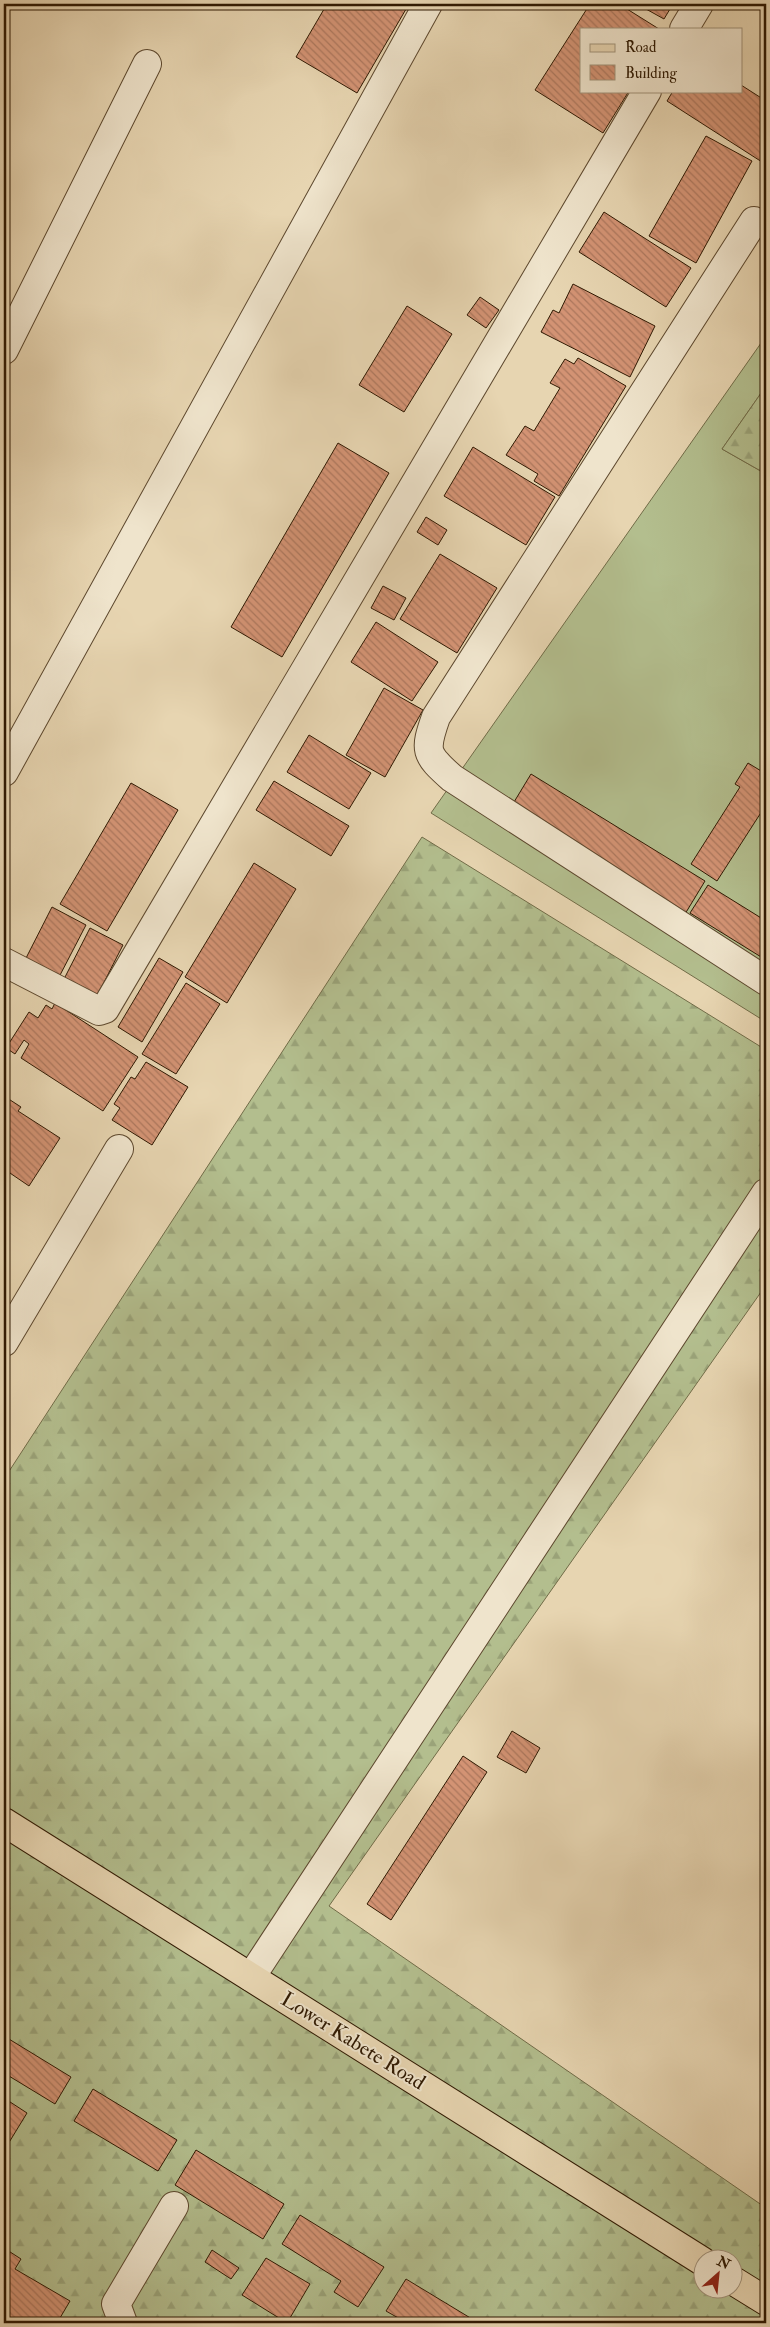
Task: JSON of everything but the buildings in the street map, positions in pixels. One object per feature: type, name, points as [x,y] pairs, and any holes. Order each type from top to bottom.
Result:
[{"type":"main road","name":"Lower Kabete Road","points":[[4,1822],[692,2255]]},
{"type":"main road","points":[[742,2286],[766,2301]]},
{"type":"street","points":[[4,772],[428,4]]},
{"type":"street","points":[[685,28],[699,4]]},
{"type":"street","points":[[4,350],[147,64]]},
{"type":"street","points":[[4,962],[99,1011],[105,1009],[647,92]]},
{"type":"street","points":[[755,229],[436,717],[427,743],[433,761],[452,778],[766,981]]},
{"type":"street","points":[[4,1342],[119,1150]]},
{"type":"street","points":[[251,1977],[766,1193]]},
{"type":"street","points":[[123,2323],[116,2304],[174,2206]]},
{"type":"green space","points":[[766,336],[766,386],[722,449],[766,474],[766,1022],[431,813]]},
{"type":"green space","points":[[766,386],[766,474],[722,449]]},
{"type":"green space","points":[[422,837],[766,1050],[766,1285],[329,1906],[766,2208],[766,2323],[4,2323],[4,1479]]}]
